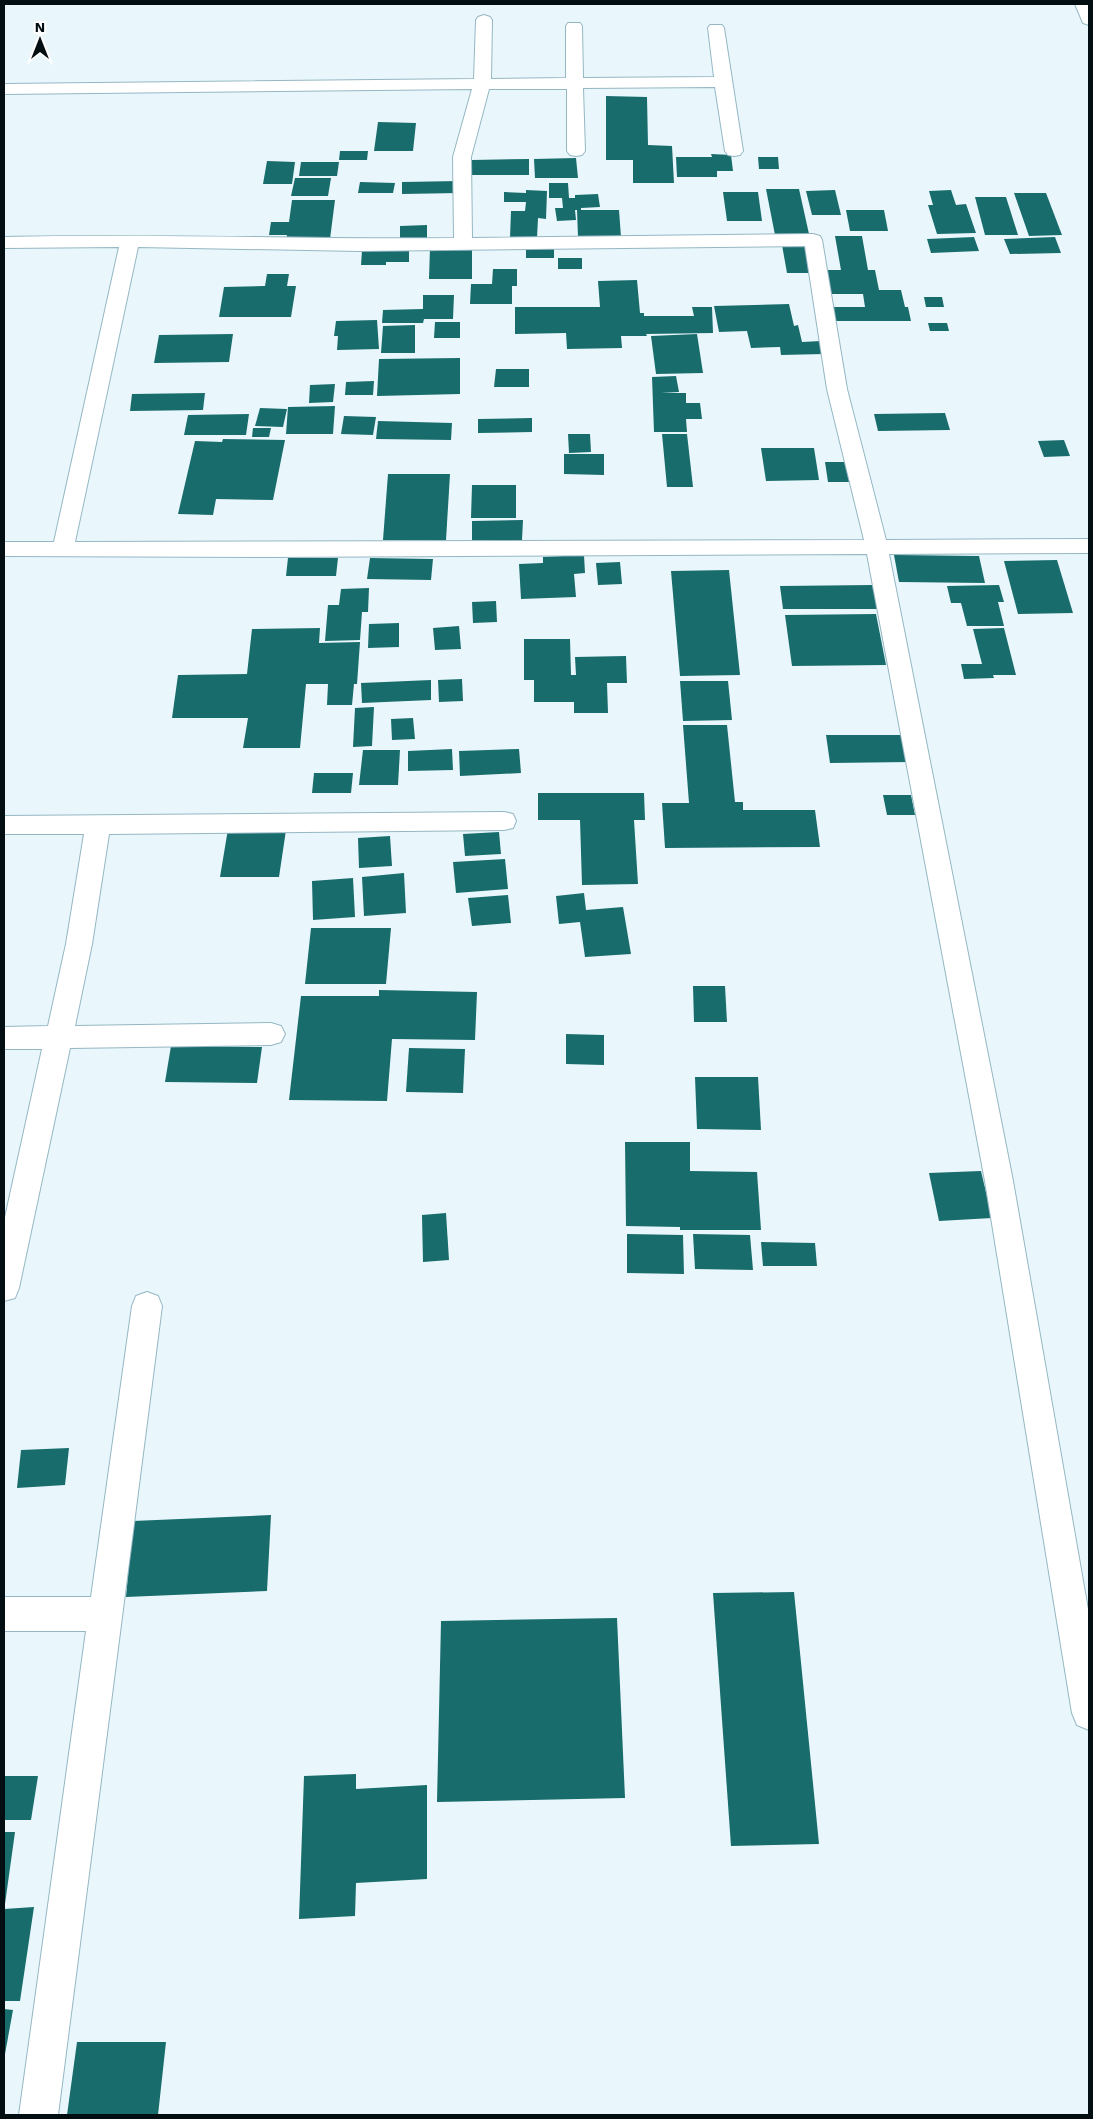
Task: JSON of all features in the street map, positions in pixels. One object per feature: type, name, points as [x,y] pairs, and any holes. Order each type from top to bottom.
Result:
[{"type":"street","points":[[1083,4],[1089,20]]},
{"type":"street","points":[[463,242],[462,157],[482,84],[484,20]]},
{"type":"street","points":[[574,26],[576,151]]},
{"type":"street","points":[[716,28],[722,82],[734,151]]},
{"type":"street","points":[[4,90],[722,82]]},
{"type":"street","points":[[4,242],[130,241],[359,245],[463,242],[813,240],[837,389],[877,548],[999,1181],[1089,1713]]},
{"type":"street","points":[[63,549],[130,241]]},
{"type":"street","points":[[4,549],[279,550],[1089,546]]},
{"type":"street","points":[[4,825],[504,821]]},
{"type":"street","points":[[4,1288],[79,944],[98,825]]},
{"type":"street","points":[[4,1038],[271,1034]]},
{"type":"street","points":[[38,2115],[147,1306]]},
{"type":"street","points":[[4,1614],[107,1614]]},
{"type":"building","points":[[606,96],[647,97],[648,145],[672,146],[674,183],[633,183],[633,160],[606,160]]},
{"type":"building","points":[[378,122],[416,123],[413,151],[374,151]]},
{"type":"building","points":[[340,151],[368,151],[367,160],[339,160]]},
{"type":"building","points":[[711,154],[731,155],[733,171],[717,171],[717,177],[677,177],[676,157],[712,157]]},
{"type":"building","points":[[758,157],[778,157],[779,169],[759,169]]},
{"type":"building","points":[[576,158],[578,178],[535,178],[534,159]]},
{"type":"building","points":[[529,159],[529,175],[471,175],[472,160]]},
{"type":"building","points":[[267,161],[295,162],[292,184],[263,184]]},
{"type":"building","points":[[301,162],[339,162],[337,176],[299,176]]},
{"type":"building","points":[[295,178],[331,178],[328,196],[291,196]]},
{"type":"building","points":[[460,181],[459,193],[402,194],[402,182]]},
{"type":"building","points":[[360,182],[395,183],[393,193],[358,193]]},
{"type":"building","points":[[549,183],[568,183],[569,198],[575,198],[575,195],[598,194],[600,207],[581,208],[581,210],[619,210],[621,237],[578,237],[577,210],[575,210],[576,220],[557,221],[555,208],[563,208],[562,198],[549,198]]},
{"type":"building","points":[[766,189],[799,189],[809,234],[775,235]]},
{"type":"building","points":[[526,190],[547,191],[546,219],[538,218],[537,238],[510,238],[511,211],[525,211],[526,202],[504,202],[504,192],[526,193]]},
{"type":"building","points":[[835,190],[841,215],[812,215],[806,191]]},
{"type":"building","points":[[951,190],[956,205],[966,204],[976,233],[937,234],[928,205],[933,205],[929,191]]},
{"type":"building","points":[[723,192],[758,192],[762,221],[727,221]]},
{"type":"building","points":[[1014,193],[1046,193],[1062,235],[1029,236]]},
{"type":"building","points":[[975,197],[1006,197],[1018,235],[985,235]]},
{"type":"building","points":[[292,200],[335,200],[330,239],[286,239],[287,235],[269,235],[271,222],[289,222]]},
{"type":"building","points":[[846,210],[884,210],[888,231],[850,231]]},
{"type":"building","points":[[427,225],[427,239],[400,240],[400,226]]},
{"type":"building","points":[[835,236],[862,236],[868,270],[875,270],[879,290],[901,290],[911,321],[834,321],[832,307],[865,307],[863,294],[828,294],[824,270],[841,270]]},
{"type":"building","points":[[974,237],[979,251],[931,253],[927,239]]},
{"type":"building","points":[[1055,237],[1061,253],[1010,254],[1004,239]]},
{"type":"building","points":[[782,245],[807,245],[811,273],[787,273]]},
{"type":"building","points":[[526,246],[554,246],[554,258],[526,258]]},
{"type":"building","points":[[472,247],[472,279],[429,279],[430,248]]},
{"type":"building","points":[[409,248],[409,262],[386,262],[386,265],[361,265],[362,251]]},
{"type":"building","points":[[558,258],[582,258],[582,269],[558,269]]},
{"type":"building","points":[[493,269],[517,269],[517,286],[512,286],[512,304],[470,304],[471,284],[492,284]]},
{"type":"building","points":[[267,274],[289,274],[287,286],[296,286],[291,317],[219,317],[224,287],[265,286]]},
{"type":"building","points":[[637,280],[640,313],[644,313],[644,316],[694,316],[692,307],[712,307],[713,333],[621,336],[622,348],[567,349],[566,333],[515,334],[515,307],[600,307],[598,281]]},
{"type":"building","points":[[423,295],[454,295],[453,319],[424,319],[423,323],[382,323],[383,310],[423,309]]},
{"type":"building","points":[[924,297],[942,297],[944,307],[926,307]]},
{"type":"building","points":[[789,304],[794,326],[798,325],[802,342],[821,341],[824,354],[781,355],[780,347],[751,348],[747,331],[719,332],[714,306]]},
{"type":"building","points":[[377,320],[379,349],[337,350],[338,336],[334,336],[336,321]]},
{"type":"building","points":[[435,322],[460,322],[460,338],[434,338]]},
{"type":"building","points":[[928,323],[947,323],[949,331],[930,331]]},
{"type":"building","points":[[415,325],[415,353],[381,353],[383,326]]},
{"type":"building","points":[[233,334],[229,362],[154,363],[159,335]]},
{"type":"building","points":[[697,334],[703,373],[656,374],[651,336]]},
{"type":"building","points":[[460,358],[460,394],[377,396],[379,359]]},
{"type":"building","points":[[496,369],[529,369],[529,387],[494,387]]},
{"type":"building","points":[[676,376],[679,392],[661,393],[686,393],[686,403],[700,403],[702,419],[686,419],[687,432],[654,432],[652,377]]},
{"type":"building","points":[[374,381],[373,395],[345,395],[346,382]]},
{"type":"building","points":[[335,384],[333,402],[309,403],[310,385]]},
{"type":"building","points":[[205,393],[203,410],[130,411],[132,394]]},
{"type":"building","points":[[335,406],[333,434],[286,434],[288,407]]},
{"type":"building","points":[[260,408],[287,409],[283,427],[255,426]]},
{"type":"building","points":[[945,413],[950,430],[878,431],[874,414]]},
{"type":"building","points":[[249,414],[246,435],[184,435],[188,415]]},
{"type":"building","points":[[344,416],[376,417],[373,435],[341,434]]},
{"type":"building","points":[[532,418],[532,432],[478,433],[478,419]]},
{"type":"building","points":[[378,421],[452,423],[451,440],[376,439]]},
{"type":"building","points":[[253,428],[271,428],[269,437],[252,437]]},
{"type":"building","points":[[568,434],[590,434],[591,452],[569,453]]},
{"type":"building","points":[[662,434],[687,434],[693,487],[667,487]]},
{"type":"building","points":[[223,439],[285,440],[273,500],[216,499],[213,515],[178,514],[195,441],[222,442]]},
{"type":"building","points":[[1064,440],[1070,456],[1044,457],[1038,441]]},
{"type":"building","points":[[761,448],[814,448],[819,480],[766,481]]},
{"type":"building","points":[[564,454],[604,454],[604,475],[564,474]]},
{"type":"building","points":[[825,462],[854,462],[858,482],[828,482]]},
{"type":"building","points":[[388,474],[450,474],[446,540],[383,540]]},
{"type":"building","points":[[472,485],[516,485],[516,518],[471,518]]},
{"type":"building","points":[[523,520],[522,540],[472,540],[472,521]]},
{"type":"building","points":[[584,555],[585,573],[574,574],[576,597],[521,599],[519,564],[543,563],[543,557]]},
{"type":"building","points":[[894,555],[979,556],[985,583],[899,582]]},
{"type":"building","points":[[288,558],[338,558],[336,576],[286,576]]},
{"type":"building","points":[[370,558],[433,559],[431,580],[367,579]]},
{"type":"building","points":[[1057,560],[1073,613],[1018,614],[1004,561]]},
{"type":"building","points":[[620,562],[622,584],[598,585],[596,563]]},
{"type":"building","points":[[729,570],[740,675],[680,676],[671,571]]},
{"type":"building","points":[[873,585],[877,609],[783,609],[780,586]]},
{"type":"building","points":[[999,585],[1004,602],[998,602],[1004,626],[967,626],[961,603],[951,603],[947,586]]},
{"type":"building","points":[[369,588],[368,612],[362,612],[360,640],[325,641],[328,605],[339,605],[341,589]]},
{"type":"building","points":[[496,601],[497,622],[473,623],[472,602]]},
{"type":"building","points":[[876,614],[886,665],[792,666],[785,615]]},
{"type":"building","points":[[399,623],[399,647],[368,648],[369,624]]},
{"type":"building","points":[[459,626],[461,649],[435,650],[433,628]]},
{"type":"building","points":[[320,628],[319,643],[360,642],[357,684],[354,684],[352,705],[327,705],[328,684],[306,684],[300,748],[243,748],[248,718],[172,718],[178,675],[247,674],[252,629]]},
{"type":"building","points":[[1004,628],[1016,675],[993,675],[994,678],[964,679],[961,664],[982,664],[973,629]]},
{"type":"building","points":[[524,639],[570,639],[571,675],[576,675],[575,657],[626,656],[627,683],[607,683],[608,713],[574,713],[574,702],[534,702],[534,680],[524,680]]},
{"type":"building","points":[[462,679],[463,701],[439,702],[438,680]]},
{"type":"building","points":[[431,680],[431,700],[362,703],[361,683]]},
{"type":"building","points":[[680,681],[728,681],[732,720],[683,721]]},
{"type":"building","points":[[374,707],[372,746],[353,747],[355,708]]},
{"type":"building","points":[[413,718],[415,739],[392,740],[391,719]]},
{"type":"building","points":[[683,725],[727,725],[735,802],[743,802],[743,810],[815,810],[820,847],[665,848],[662,803],[689,803]]},
{"type":"building","points":[[826,735],[905,735],[910,762],[830,763]]},
{"type":"building","points":[[452,749],[453,770],[408,771],[408,751]]},
{"type":"building","points":[[519,749],[521,773],[460,776],[459,751]]},
{"type":"building","points":[[363,750],[400,750],[398,785],[359,785]]},
{"type":"building","points":[[314,773],[353,773],[351,793],[312,793]]},
{"type":"building","points":[[538,793],[644,793],[645,820],[634,820],[638,884],[582,885],[580,820],[538,820]]},
{"type":"building","points":[[883,795],[911,795],[915,815],[887,815]]},
{"type":"building","points":[[228,829],[286,830],[279,877],[220,877]]},
{"type":"building","points":[[499,832],[501,854],[465,856],[463,834]]},
{"type":"building","points":[[390,836],[392,866],[359,868],[358,838]]},
{"type":"building","points":[[505,859],[508,889],[456,893],[453,862]]},
{"type":"building","points":[[404,873],[406,913],[364,916],[362,877]]},
{"type":"building","points":[[353,878],[355,917],[313,920],[312,881]]},
{"type":"building","points":[[584,893],[586,910],[623,907],[631,954],[585,957],[580,922],[559,924],[556,896]]},
{"type":"building","points":[[508,895],[511,923],[472,926],[468,898]]},
{"type":"building","points":[[311,928],[391,928],[386,984],[305,984]]},
{"type":"building","points":[[693,986],[725,986],[727,1022],[694,1022]]},
{"type":"building","points":[[379,990],[477,992],[475,1040],[392,1039],[387,1101],[289,1100],[301,996],[379,996]]},
{"type":"building","points":[[566,1034],[604,1035],[604,1065],[566,1064]]},
{"type":"building","points":[[171,1046],[262,1047],[257,1083],[165,1082]]},
{"type":"building","points":[[409,1048],[465,1049],[463,1093],[406,1092]]},
{"type":"building","points":[[695,1077],[758,1077],[761,1130],[697,1129]]},
{"type":"building","points":[[625,1142],[690,1142],[690,1171],[757,1172],[761,1230],[680,1230],[680,1227],[626,1226]]},
{"type":"building","points":[[981,1171],[992,1218],[939,1221],[929,1173]]},
{"type":"building","points":[[446,1213],[449,1260],[423,1262],[422,1215]]},
{"type":"building","points":[[627,1234],[683,1235],[684,1274],[627,1273]]},
{"type":"building","points":[[693,1234],[750,1235],[753,1270],[695,1269]]},
{"type":"building","points":[[761,1242],[815,1243],[817,1266],[763,1266]]},
{"type":"building","points":[[69,1448],[65,1485],[17,1488],[21,1450]]},
{"type":"building","points":[[271,1515],[267,1591],[126,1597],[133,1521]]},
{"type":"building","points":[[794,1592],[819,1844],[731,1846],[713,1593]]},
{"type":"building","points":[[617,1618],[625,1798],[437,1802],[441,1621]]},
{"type":"building","points":[[356,1774],[356,1789],[427,1785],[427,1879],[356,1883],[355,1916],[299,1919],[304,1776]]},
{"type":"building","points":[[4,1776],[38,1776],[31,1820],[4,1820]]},
{"type":"building","points":[[4,1832],[15,1832],[5,1904],[4,1904]]},
{"type":"building","points":[[34,1907],[20,2001],[4,2001],[4,1909]]},
{"type":"building","points":[[4,2009],[13,2010],[5,2054],[4,2054]]},
{"type":"building","points":[[77,2042],[166,2042],[158,2115],[67,2115]]}]
